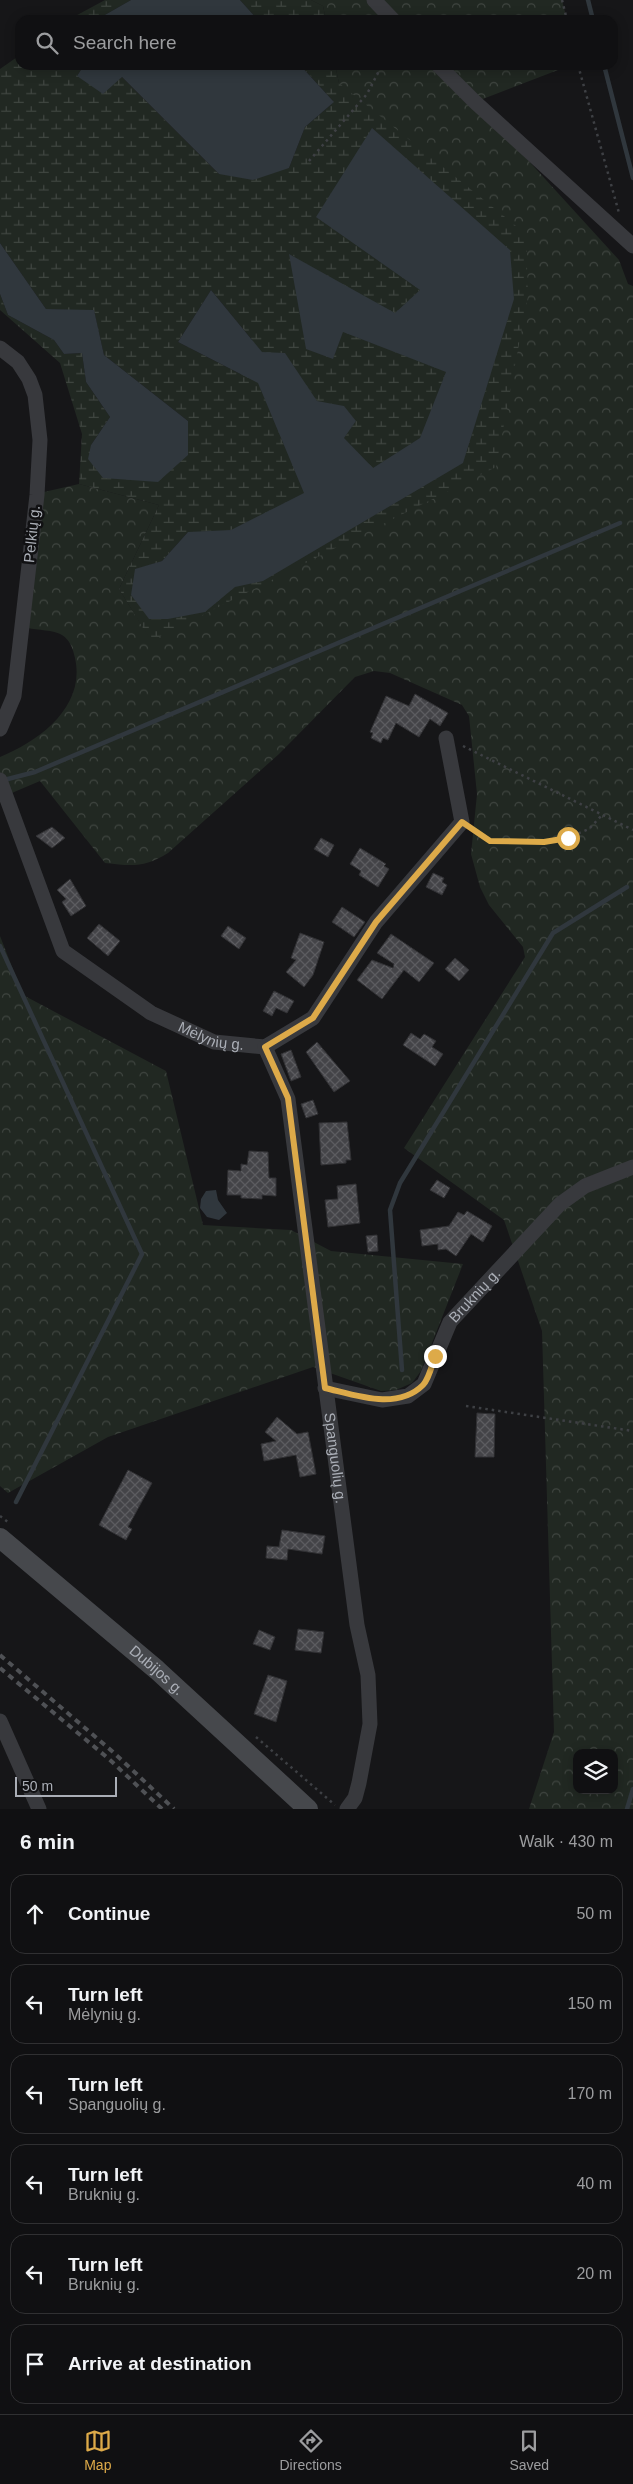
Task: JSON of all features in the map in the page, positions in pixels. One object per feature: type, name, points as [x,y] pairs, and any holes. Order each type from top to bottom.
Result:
[{"type":"main road","name":"Dubijos g.","points":[[0,1538],[157,1670],[308,1809]]},
{"type":"street","points":[[374,0],[388,15]]},
{"type":"street","points":[[443,70],[628,242]]},
{"type":"street","name":"Pelkių g.","points":[[0,348],[18,362],[29,379],[37,404],[40,440],[37,495],[14,696],[0,729]]},
{"type":"street","points":[[446,738],[462,822]]},
{"type":"street","name":"Mėlynių g.","points":[[2,784],[64,951],[150,1014],[214,1042],[265,1047],[313,1018],[376,922],[462,822]]},
{"type":"street","name":"Spanguolių g.","points":[[265,1047],[288,1098],[357,1626],[368,1676],[370,1724],[359,1783],[354,1798],[347,1809]]},
{"type":"street","name":"Bruknių g.","points":[[325,1388],[382,1400],[408,1396],[424,1384],[450,1322],[560,1204],[585,1186],[633,1167]]},
{"type":"street","points":[[0,1721],[39,1809]]},
{"type":"path","points":[[562,0],[566,15]]},
{"type":"path","points":[[310,161],[366,94],[379,70]]},
{"type":"path","points":[[579,70],[620,220],[628,242]]},
{"type":"path","points":[[446,738],[633,830]]},
{"type":"path","points":[[462,822],[490,841],[544,842],[568,838],[589,829],[602,815]]},
{"type":"path","points":[[466,1406],[633,1431]]},
{"type":"green space","points":[[105,0],[131,0],[105,15],[77,15]]},
{"type":"green space","points":[[240,0],[311,0],[323,6],[325,15],[254,15]]},
{"type":"green space","points":[[311,0],[562,0],[566,15],[325,15],[323,6]]},
{"type":"green space","points":[[15,58],[15,70],[81,70],[77,76],[122,77],[219,174],[289,168],[305,127],[334,102],[305,70],[336,70],[339,83],[526,234],[528,296],[496,467],[151,641],[119,589],[159,505],[79,484],[82,434],[60,363],[0,310],[0,294],[8,315],[54,340],[64,354],[82,353],[86,382],[110,417],[91,445],[188,421],[104,355],[94,311],[46,309],[0,243],[0,69]],"holes":[[[316,217],[514,299],[463,463],[263,580],[235,587],[205,612],[135,570],[162,561],[188,532],[231,530],[304,493],[258,383],[178,342],[211,290],[262,352],[285,353],[317,401],[344,406],[356,421],[344,438],[373,468],[420,438],[446,372],[343,332],[290,254],[395,313],[420,290]]]},
{"type":"green space","points":[[336,70],[558,70],[475,102],[619,260],[628,284],[633,286],[633,1809],[529,1809],[554,1732],[542,1331],[504,1220],[404,1148],[525,957],[523,947],[489,905],[480,887],[471,854],[477,794],[469,716],[462,705],[390,673],[374,671],[355,677],[279,754],[168,853],[145,864],[105,863],[40,781],[0,798],[0,757],[30,742],[57,719],[67,706],[74,691],[77,675],[73,651],[65,637],[55,632],[28,628],[44,492],[79,484],[159,505],[119,589],[151,640],[339,83]]},
{"type":"green space","points":[[0,936],[23,995],[166,1071],[203,1225],[291,1230],[331,1251],[463,1264],[421,1371],[412,1383],[396,1390],[381,1391],[313,1367],[108,1437],[8,1493],[0,1486]]},
{"type":"shaded area","points":[[131,0],[240,0],[254,15],[105,15]]},
{"type":"shaded area","points":[[81,70],[305,70],[334,102],[305,127],[289,168],[253,180],[219,174],[122,77],[103,94],[77,76]]},
{"type":"shaded area","points":[[372,128],[510,250],[514,299],[463,463],[263,581],[235,587],[205,612],[168,619],[149,619],[131,595],[135,569],[162,561],[188,532],[231,530],[304,493],[258,383],[178,342],[211,290],[262,352],[285,353],[317,401],[344,406],[356,421],[344,438],[373,468],[420,438],[446,372],[343,332],[333,359],[306,349],[289,254],[395,313],[420,290],[316,217]]},
{"type":"shaded area","points":[[0,243],[46,309],[94,310],[104,355],[188,421],[188,455],[158,482],[103,478],[88,459],[91,445],[110,417],[86,382],[82,353],[64,354],[54,340],[8,315],[0,294]]},
{"type":"shaded area","points":[[216,1190],[218,1200],[227,1213],[219,1220],[207,1217],[200,1208],[201,1199],[206,1191]]},
{"type":"building","points":[[415,694],[448,713],[440,726],[430,719],[419,737],[396,723],[388,740],[383,738],[381,743],[371,738],[373,733],[370,732],[386,696],[409,706]]},
{"type":"building","points":[[52,827],[65,838],[52,848],[36,836]]},
{"type":"building","points":[[321,838],[334,845],[328,857],[314,849]]},
{"type":"building","points":[[360,848],[386,864],[384,866],[389,869],[378,887],[359,875],[361,871],[350,864]]},
{"type":"building","points":[[433,873],[444,878],[442,882],[447,885],[442,895],[426,887]]},
{"type":"building","points":[[70,879],[86,906],[71,916],[62,902],[66,899],[57,890]]},
{"type":"building","points":[[342,907],[365,922],[354,937],[332,922]]},
{"type":"building","points":[[99,924],[120,941],[108,956],[87,938]]},
{"type":"building","points":[[228,926],[246,938],[239,949],[221,936]]},
{"type":"building","points":[[300,933],[324,942],[313,975],[304,987],[286,972],[296,960],[291,958]]},
{"type":"building","points":[[391,934],[434,963],[419,982],[404,970],[382,999],[357,980],[372,960],[393,968],[394,964],[377,953]]},
{"type":"building","points":[[455,958],[469,970],[459,981],[445,969]]},
{"type":"building","points":[[274,991],[294,1001],[287,1013],[276,1008],[272,1016],[263,1011]]},
{"type":"building","points":[[411,1033],[420,1039],[424,1034],[436,1041],[432,1047],[443,1054],[435,1066],[403,1045]]},
{"type":"building","points":[[317,1042],[350,1081],[334,1092],[306,1052]]},
{"type":"building","points":[[291,1050],[301,1077],[291,1081],[281,1054]]},
{"type":"building","points":[[313,1100],[318,1114],[306,1118],[301,1104]]},
{"type":"building","points":[[347,1122],[351,1160],[346,1160],[346,1163],[321,1165],[319,1123]]},
{"type":"building","points":[[249,1151],[268,1152],[269,1178],[276,1178],[276,1196],[262,1195],[262,1199],[241,1198],[241,1195],[227,1195],[228,1170],[241,1171],[241,1164],[247,1165]]},
{"type":"building","points":[[437,1180],[450,1188],[444,1198],[430,1190]]},
{"type":"building","points":[[356,1184],[360,1223],[328,1227],[325,1200],[338,1199],[337,1186]]},
{"type":"building","points":[[467,1211],[492,1226],[483,1242],[471,1234],[456,1256],[446,1249],[438,1250],[438,1244],[422,1246],[420,1230],[449,1226],[458,1212],[464,1215]]},
{"type":"building","points":[[377,1235],[378,1251],[368,1252],[366,1236]]},
{"type":"building","points":[[477,1413],[495,1414],[494,1457],[475,1457]]},
{"type":"building","points":[[277,1417],[297,1434],[308,1432],[316,1474],[300,1477],[296,1455],[264,1461],[261,1444],[276,1441],[265,1432]]},
{"type":"building","points":[[128,1470],[152,1483],[128,1527],[132,1529],[126,1540],[99,1525]]},
{"type":"building","points":[[282,1530],[325,1536],[322,1554],[288,1549],[287,1560],[266,1558],[267,1546],[279,1547]]},
{"type":"building","points":[[298,1629],[324,1632],[321,1653],[295,1650]]},
{"type":"building","points":[[259,1630],[275,1637],[270,1650],[253,1644]]},
{"type":"building","points":[[268,1675],[287,1681],[276,1722],[254,1714]]},
{"type":"waterway","points":[[588,0],[592,15]]},
{"type":"waterway","points":[[605,70],[633,178]]},
{"type":"waterway","points":[[4,780],[35,772],[620,523]]},
{"type":"waterway","points":[[402,1370],[390,1210],[400,1183],[553,933],[627,887]]},
{"type":"waterway","points":[[0,946],[142,1254],[16,1502]]},
{"type":"waterway","points":[[627,1809],[633,1789]]},
{"type":"railway","points":[[0,1655],[113,1752],[174,1809]]},
{"type":"railway","points":[[0,1668],[109,1759],[162,1809]]},
{"type":"route","points":[[435,1356],[424,1384],[408,1396],[382,1400],[325,1388],[288,1098],[265,1047],[313,1018],[376,922],[462,822],[490,841],[544,842],[568,838]]}]
